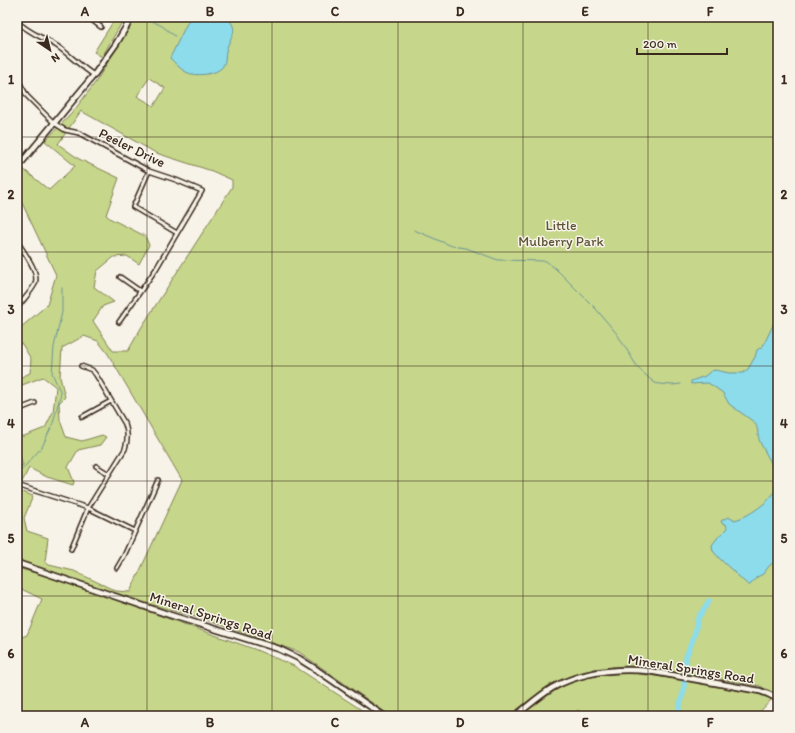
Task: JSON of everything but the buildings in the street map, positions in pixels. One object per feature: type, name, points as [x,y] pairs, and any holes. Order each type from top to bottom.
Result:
[{"type":"street","points":[[88,17],[101,26]]},
{"type":"street","points":[[17,168],[94,76],[132,17]]},
{"type":"street","points":[[17,21],[29,32],[57,46],[82,68],[94,76]]},
{"type":"street","points":[[17,78],[28,96],[54,123]]},
{"type":"street","name":"Peeler Drive","points":[[54,123],[66,130],[79,133],[149,171],[202,191],[178,233]]},
{"type":"street","points":[[119,322],[156,269],[178,233],[133,207],[149,171]]},
{"type":"street","points":[[17,241],[35,270],[36,277],[35,284],[18,307]]},
{"type":"street","points":[[17,250],[21,247]]},
{"type":"street","points":[[120,277],[140,291]]},
{"type":"street","points":[[71,549],[88,508],[125,449],[128,440],[128,433],[125,424],[96,375],[92,370],[81,366]]},
{"type":"street","points":[[82,417],[111,400]]},
{"type":"street","points":[[17,410],[35,403]]},
{"type":"street","points":[[96,466],[109,474]]},
{"type":"street","points":[[116,568],[124,556],[158,480]]},
{"type":"street","points":[[17,485],[88,508],[135,531]]},
{"type":"street","name":"Mineral Springs Road","points":[[17,563],[156,610],[279,649],[298,658],[317,670],[384,716]]},
{"type":"street","name":"Mineral Springs Road","points":[[515,716],[551,689],[559,685],[594,673],[621,669],[649,671],[760,691],[778,699]]},
{"type":"green space","points":[[116,17],[125,17],[102,57],[94,52]]},
{"type":"green space","name":"Little Mulberry Park","points":[[136,17],[778,17],[778,696],[760,686],[715,678],[624,666],[594,669],[554,683],[509,716],[391,716],[299,652],[203,619],[128,598],[17,560],[17,490],[33,496],[24,518],[27,531],[48,538],[45,562],[49,565],[74,571],[116,591],[130,592],[182,480],[108,354],[98,341],[84,336],[62,348],[60,377],[65,397],[59,403],[60,420],[66,437],[82,441],[102,435],[106,437],[100,445],[78,450],[68,467],[74,482],[73,485],[47,477],[29,468],[21,484],[17,482],[17,467],[23,465],[17,448],[17,436],[24,436],[45,428],[53,412],[56,387],[43,377],[17,387],[17,379],[30,373],[31,359],[22,344],[17,342],[17,327],[20,328],[47,305],[56,275],[19,199],[16,185],[22,168],[49,190],[75,166],[45,141],[72,113],[95,83]],"holes":[[[149,78],[165,88],[154,106],[137,96]],[[81,111],[156,153],[212,171],[232,180],[232,187],[141,328],[128,351],[113,351],[93,321],[103,306],[114,302],[94,287],[97,271],[114,257],[127,256],[139,264],[149,245],[145,236],[106,215],[119,178],[79,159],[58,144]]]},
{"type":"green space","points":[[17,568],[54,578],[254,649],[294,666],[371,716],[17,716],[17,637],[19,638],[27,635],[42,599],[17,587]]},
{"type":"green space","points":[[633,673],[720,685],[765,695],[772,699],[756,716],[584,716],[578,710],[569,716],[521,716],[565,685],[583,679],[603,675]]},
{"type":"water","points":[[190,17],[227,17],[231,22],[234,31],[227,46],[225,62],[220,69],[211,73],[200,75],[190,74],[170,58]]},
{"type":"water","points":[[778,318],[778,559],[770,565],[763,574],[748,585],[720,559],[713,551],[712,545],[727,528],[726,524],[722,523],[721,521],[728,517],[734,520],[738,519],[752,513],[770,498],[775,491],[777,483],[776,476],[760,442],[757,427],[754,422],[729,404],[723,393],[713,386],[708,383],[691,384],[691,381],[705,376],[711,371],[715,370],[729,373],[743,373],[748,369],[757,350],[763,346],[775,321]]},
{"type":"waterway","points":[[147,17],[175,36]]},
{"type":"waterway","points":[[414,230],[452,246],[466,248],[498,260],[546,261],[596,309],[617,334],[638,368],[650,379],[655,383],[660,384],[681,384]]},
{"type":"waterway","points":[[17,475],[42,447],[53,423],[61,393],[52,373],[54,347],[62,312],[62,288]]},
{"type":"waterway","points":[[685,676],[686,657],[694,636],[698,618],[709,601]]},
{"type":"waterway","points":[[677,716],[684,690],[684,682]]},
{"type":"waterway","points":[[17,707],[26,716]]}]
